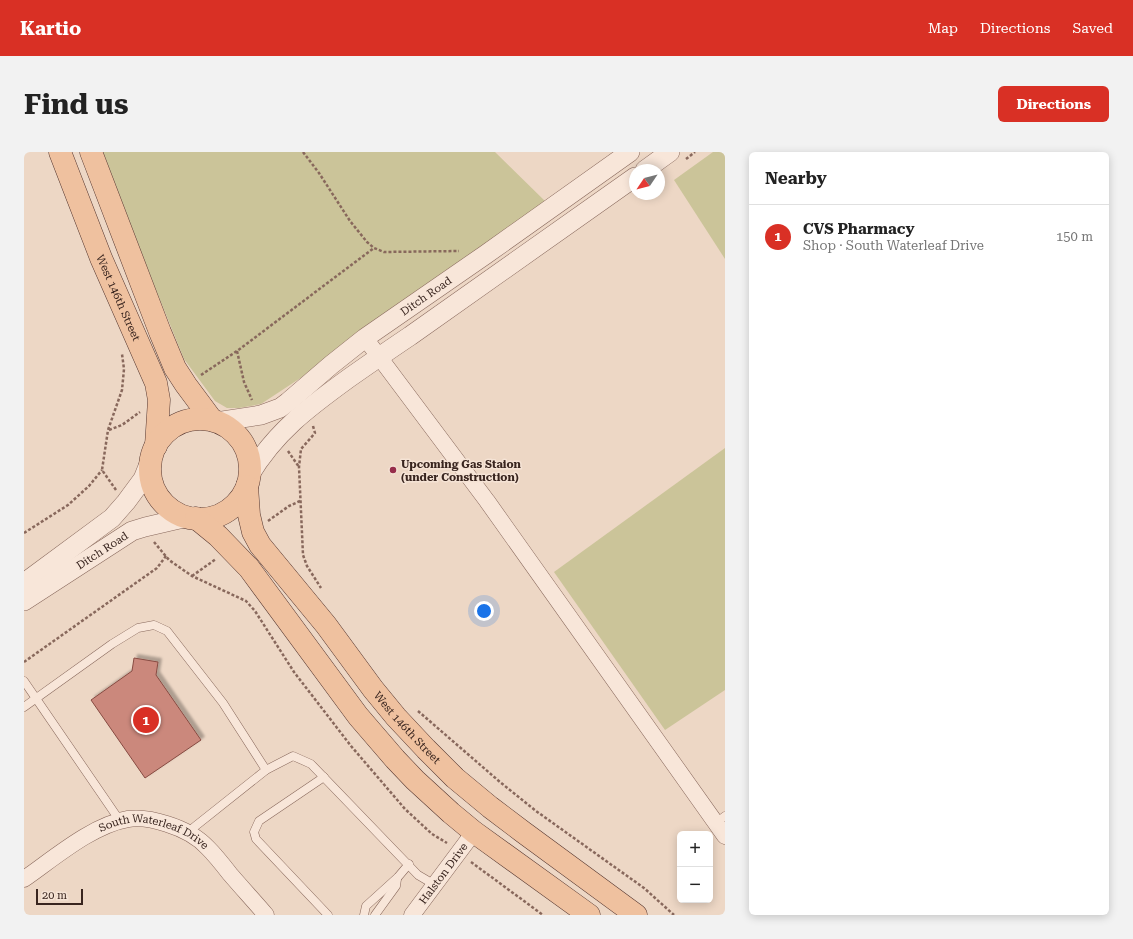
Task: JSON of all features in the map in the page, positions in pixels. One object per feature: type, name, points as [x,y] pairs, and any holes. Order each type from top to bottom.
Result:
[{"type":"main road","name":"West 146th Street","points":[[60,152],[101,258],[156,383],[159,400],[158,424],[153,453]]},
{"type":"main road","points":[[91,152],[175,368],[186,385],[214,421]]},
{"type":"main road","points":[[192,518],[212,517],[227,511],[239,500],[248,481],[249,461],[240,439],[230,428],[214,421],[192,419],[179,423],[163,435],[153,453],[150,467],[152,482],[162,502],[174,511],[192,518],[218,536],[249,568],[340,692],[376,738],[415,780],[474,832],[589,915]]},
{"type":"main road","name":"West 146th Street","points":[[248,481],[249,515],[253,532],[260,545],[326,625],[373,689],[413,736],[455,778],[490,807],[636,915]]},
{"type":"street","name":"Ditch Road","points":[[214,421],[261,415],[280,408],[366,338],[630,152]]},
{"type":"street","points":[[653,164],[670,152]]},
{"type":"street","points":[[248,481],[257,463],[274,441],[303,412],[378,357],[629,181]]},
{"type":"street","points":[[366,338],[378,357],[487,502],[720,819],[725,836]]},
{"type":"street","name":"Ditch Road","points":[[24,583],[112,518],[143,480],[153,453]]},
{"type":"street","name":"Ditch Road","points":[[24,601],[132,531],[192,518]]},
{"type":"street","name":"South Waterleaf Drive","points":[[24,879],[88,835],[120,821],[140,818],[153,820],[176,827],[188,832],[198,839],[209,848],[266,915]]},
{"type":"street","name":"Halston Drive","points":[[412,915],[474,832]]},
{"type":"lane","points":[[24,707],[112,644],[138,628],[154,625],[167,632],[218,697],[266,770]]},
{"type":"lane","points":[[24,681],[120,821]]},
{"type":"lane","points":[[188,832],[266,770],[293,756],[311,764],[418,875],[435,885]]},
{"type":"lane","points":[[324,777],[259,821],[254,832],[256,839],[328,915]]},
{"type":"lane","points":[[364,915],[366,906],[398,877],[408,864]]},
{"type":"lane","points":[[375,915],[396,886],[398,877]]},
{"type":"path","points":[[303,152],[350,221],[367,242],[374,248],[384,252],[462,251]]},
{"type":"path","points":[[197,378],[237,351],[374,248]]},
{"type":"path","points":[[24,534],[68,505],[89,486],[102,470],[108,430],[122,390],[124,368],[120,347]]},
{"type":"path","points":[[237,351],[242,378],[252,400]]},
{"type":"path","points":[[108,430],[122,425],[140,412]]},
{"type":"path","points":[[316,422],[312,425],[315,433],[301,449],[299,467],[300,501],[303,556],[307,566],[322,589]]},
{"type":"path","points":[[285,447],[299,467]]},
{"type":"path","points":[[102,470],[111,484]]},
{"type":"path","points":[[266,523],[289,506],[300,501]]},
{"type":"path","points":[[153,540],[169,560],[192,576],[246,601],[256,611],[294,672],[351,746],[405,809],[432,834],[442,840]]},
{"type":"path","points":[[24,662],[158,568],[166,556]]},
{"type":"path","points":[[192,576],[219,557]]},
{"type":"path","points":[[418,711],[536,811],[644,888],[674,915]]},
{"type":"path","points":[[475,866],[543,915]]},
{"type":"shaded area","points":[[103,152],[495,152],[547,203],[389,311],[302,377],[261,404],[239,408],[227,408],[215,401],[184,359]]},
{"type":"shaded area","points":[[713,152],[725,152],[725,259],[674,180]]},
{"type":"shaded area","points":[[725,448],[725,690],[665,730],[554,572]]},
{"type":"building","points":[[134,658],[158,662],[156,675],[201,740],[145,778],[91,700],[132,671]]},
{"type":"place","name":"Upcoming Gas Staion (under Construction)","points":[[393,470]]},
{"type":"place","name":"CVS Pharmacy","points":[[146,720]]}]
